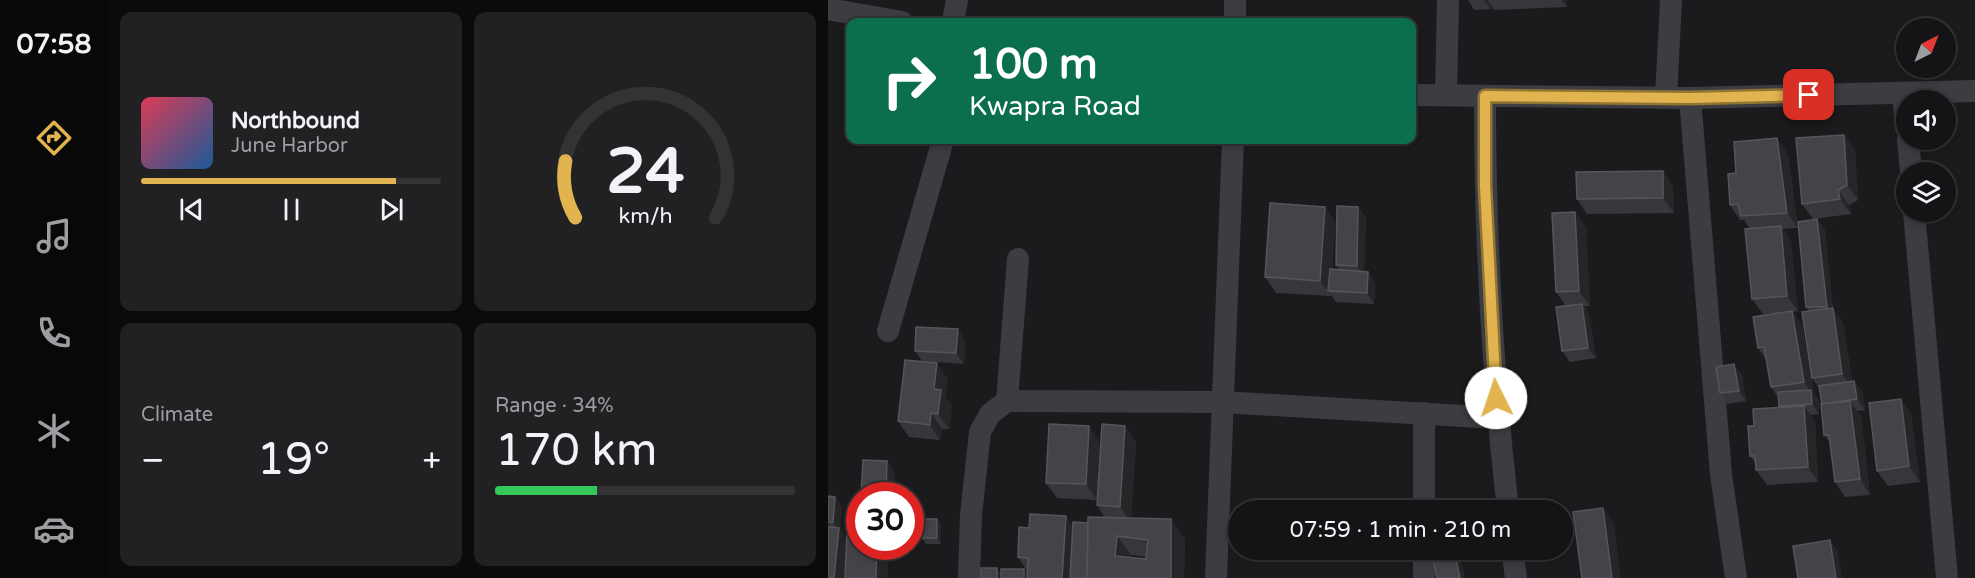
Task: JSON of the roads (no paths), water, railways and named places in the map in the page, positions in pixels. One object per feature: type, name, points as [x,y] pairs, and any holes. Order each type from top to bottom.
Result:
[{"type":"street","points":[[954,18],[957,0]]},
{"type":"street","points":[[1235,0],[1235,18]]},
{"type":"street","points":[[1446,95],[1448,0]]},
{"type":"street","points":[[1666,97],[1671,0]]},
{"type":"street","points":[[828,9],[879,18]]},
{"type":"street","points":[[1956,92],[1975,91]]},
{"type":"street","points":[[1416,95],[1690,98],[1896,93]]},
{"type":"street","points":[[1485,96],[1488,275],[1497,418],[1507,500]]},
{"type":"street","points":[[1690,98],[1721,474],[1736,578]]},
{"type":"street","points":[[888,331],[942,144]]},
{"type":"street","points":[[1216,578],[1233,144]]},
{"type":"street","points":[[1915,222],[1947,578]]},
{"type":"street","points":[[1007,401],[1018,259]]},
{"type":"street","points":[[969,578],[971,515],[980,432],[990,414],[1007,401],[1222,402],[1497,418]]},
{"type":"street","points":[[1424,413],[1424,500]]},
{"type":"street","points":[[1424,560],[1424,578]]},
{"type":"street","points":[[1514,560],[1516,578]]}]
